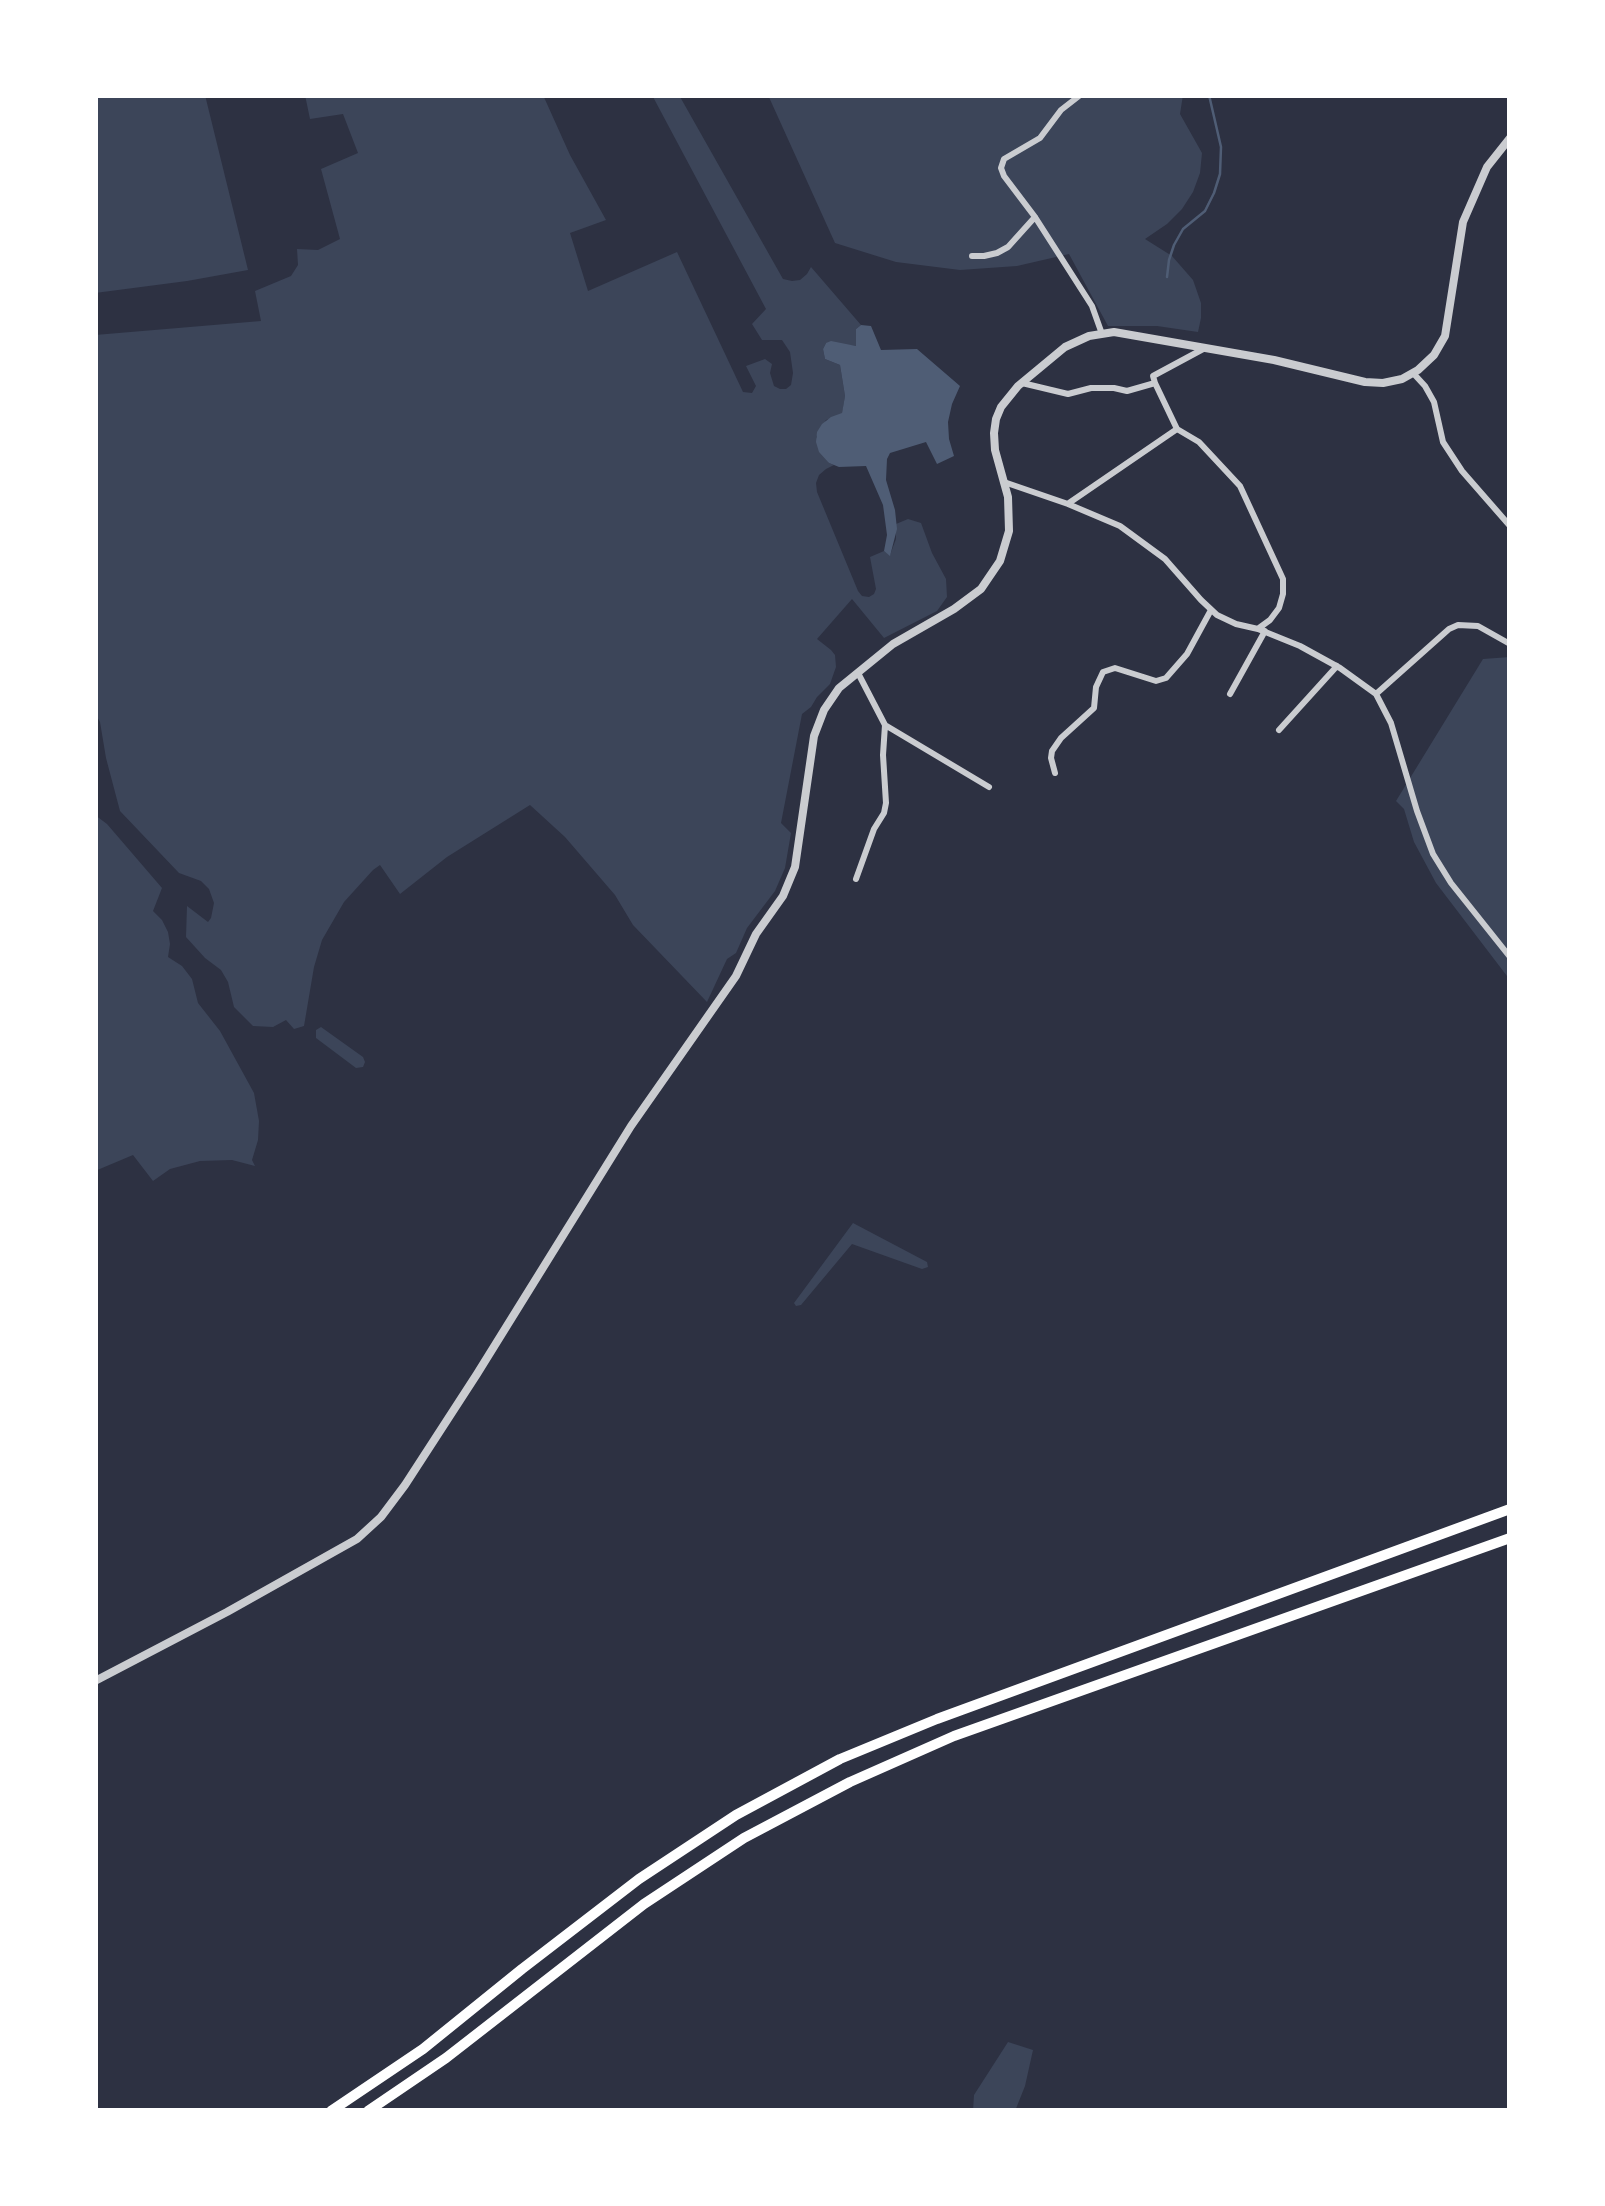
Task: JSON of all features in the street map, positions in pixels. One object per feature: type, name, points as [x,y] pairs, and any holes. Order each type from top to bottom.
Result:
[{"type":"highway","points":[[331,2111],[423,2049],[638,1879],[736,1815],[840,1758],[1510,1509]]},
{"type":"highway","points":[[368,2111],[446,2058],[644,1904],[744,1838],[850,1782],[954,1736],[1510,1538]]},
{"type":"street","points":[[1079,96],[1061,110],[1040,138],[1002,163],[1004,176],[1092,306],[1102,334]]},
{"type":"street","points":[[95,1681],[357,1539],[381,1517],[476,1374],[631,1126],[736,976],[756,934],[783,896],[796,867],[814,736],[824,710],[839,688],[893,644],[954,610],[980,589],[1000,560],[1009,531],[1008,497],[994,450],[996,420],[1001,407],[1022,383],[1065,346],[1089,336],[1114,332],[1274,360],[1365,382],[1402,379],[1434,354],[1446,336],[1463,222],[1487,167],[1510,138]]},
{"type":"street","points":[[972,256],[997,253],[1008,247],[1035,217]]},
{"type":"street","points":[[1206,348],[1153,376],[1155,383],[1178,430],[1199,442],[1240,486],[1283,579],[1279,608],[1261,630],[1230,694]]},
{"type":"street","points":[[1413,373],[1434,402],[1444,442],[1462,471],[1510,526]]},
{"type":"street","points":[[1022,383],[1068,394],[1091,388],[1127,391],[1155,383]]},
{"type":"street","points":[[1068,504],[1178,430]]},
{"type":"street","points":[[1004,482],[1120,526],[1166,559],[1211,610],[1236,624],[1300,646],[1376,694],[1391,723],[1433,854],[1450,883],[1510,957]]},
{"type":"street","points":[[1055,773],[1052,751],[1094,708],[1096,687],[1103,672],[1115,668],[1156,681],[1166,678],[1187,654],[1211,610]]},
{"type":"street","points":[[1376,694],[1458,625],[1478,626],[1510,644]]},
{"type":"street","points":[[1279,730],[1336,666]]},
{"type":"street","points":[[856,879],[884,813],[885,726],[858,673]]},
{"type":"street","points":[[885,726],[990,787]]},
{"type":"shaded area","points":[[95,95],[205,95],[248,270],[95,293]]},
{"type":"shaded area","points":[[305,95],[543,95],[606,220],[570,233],[588,291],[677,252],[743,392],[752,393],[756,386],[746,366],[765,359],[772,364],[774,386],[786,389],[793,373],[790,352],[782,340],[762,340],[752,324],[766,309],[652,95],[679,95],[783,279],[800,280],[811,267],[861,325],[856,329],[856,346],[826,343],[823,349],[825,359],[840,365],[845,396],[842,414],[826,420],[816,437],[829,463],[834,465],[819,475],[817,492],[862,596],[869,597],[876,589],[870,557],[884,551],[890,555],[896,524],[908,519],[921,523],[946,579],[947,597],[937,611],[884,638],[852,599],[817,639],[835,655],[836,667],[830,684],[802,714],[781,823],[791,833],[785,868],[736,953],[727,959],[707,1002],[633,925],[615,895],[565,837],[530,805],[447,857],[400,894],[380,865],[373,870],[344,902],[322,940],[304,1026],[294,1029],[286,1020],[273,1027],[253,1026],[234,1007],[221,970],[186,937],[187,906],[208,922],[211,918],[214,903],[209,889],[201,881],[179,873],[120,811],[95,713],[95,335],[261,321],[255,291],[291,276],[298,265],[297,249],[318,250],[340,239],[321,169],[358,153],[343,114],[310,119]]},
{"type":"shaded area","points":[[768,95],[1183,95],[1180,114],[1202,153],[1200,173],[1182,209],[1145,239],[1172,256],[1193,280],[1201,303],[1198,332],[1157,326],[1108,326],[1069,254],[1017,266],[960,270],[896,262],[835,243]]},
{"type":"shaded area","points":[[871,326],[881,350],[917,349],[960,386],[948,422],[954,456],[937,464],[926,442],[890,453],[887,459],[886,480],[897,529],[890,556],[884,551],[887,535],[883,505],[866,466],[839,467],[829,463],[816,442],[822,424],[842,413],[845,396],[840,365],[825,359],[823,349],[831,341],[856,346],[856,329]]},
{"type":"shaded area","points":[[1510,657],[1510,980],[1436,883],[1414,842],[1404,809],[1396,801],[1483,659]]},
{"type":"shaded area","points":[[95,815],[162,888],[153,911],[168,932],[168,957],[192,979],[198,1003],[220,1031],[254,1093],[259,1121],[252,1160],[255,1166],[232,1160],[200,1161],[170,1169],[153,1181],[133,1155],[95,1171]]},
{"type":"shaded area","points":[[321,1027],[363,1057],[363,1067],[356,1068],[316,1038],[316,1030]]},
{"type":"shaded area","points":[[853,1223],[927,1262],[928,1267],[922,1269],[852,1244],[801,1305],[796,1306],[794,1303]]},
{"type":"shaded area","points":[[1008,2042],[1033,2050],[1015,2111],[973,2111],[974,2095]]},
{"type":"waterway","points":[[1167,277],[1174,245],[1183,229],[1205,211],[1220,174],[1221,147],[1209,95]]}]
